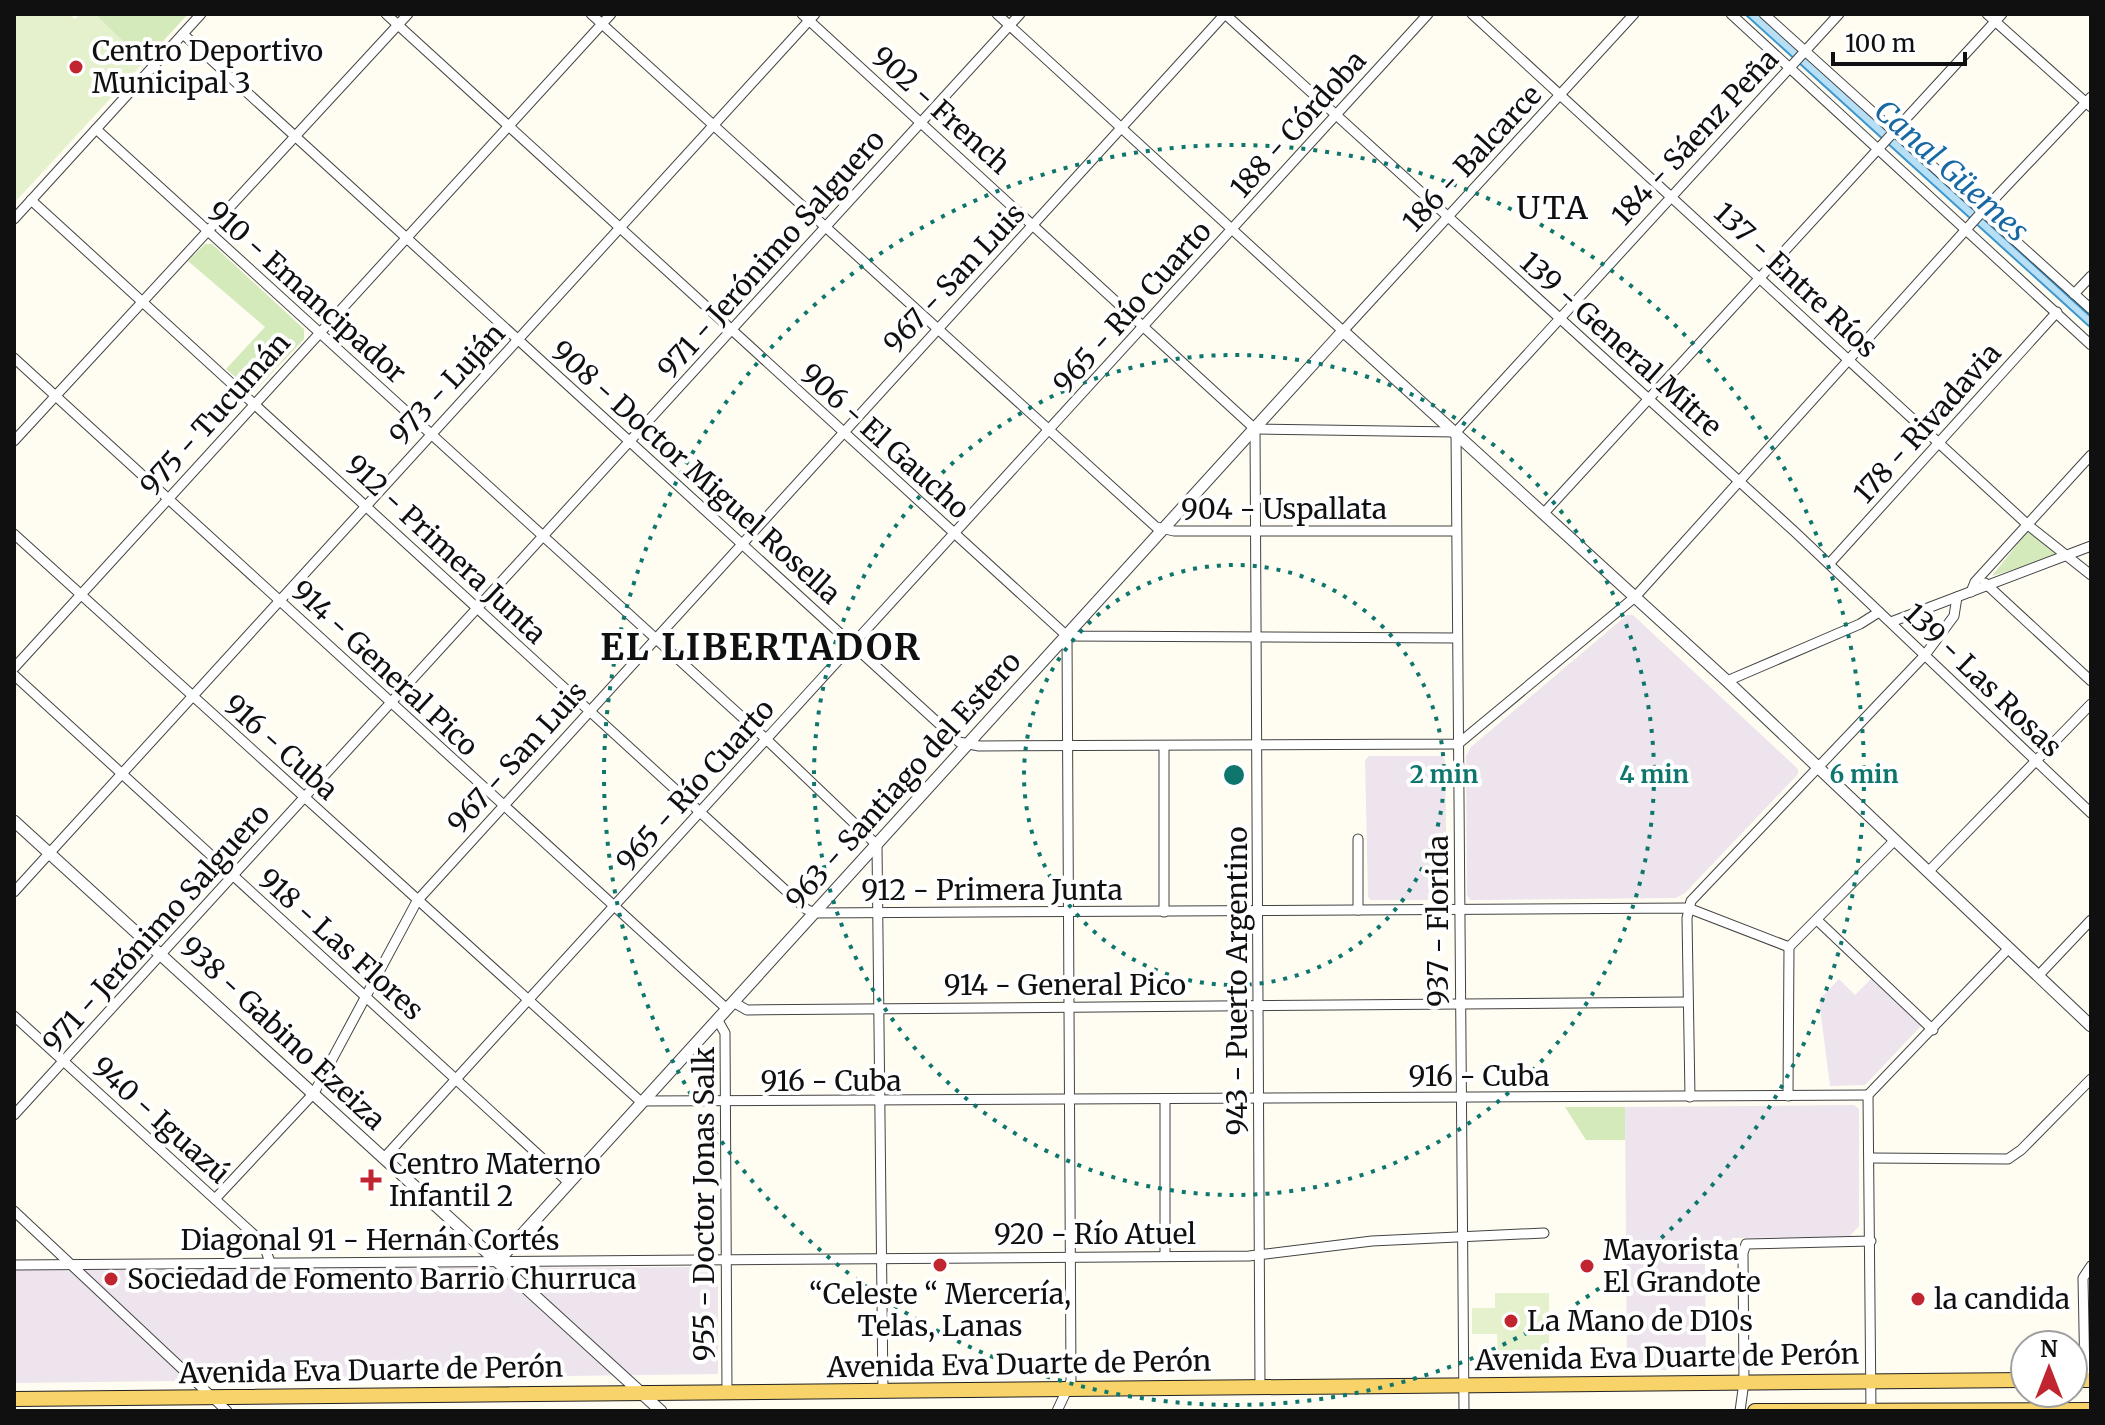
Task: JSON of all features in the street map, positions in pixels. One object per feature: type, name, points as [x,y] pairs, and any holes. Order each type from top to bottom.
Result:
[{"type":"main road","name":"Avenida Eva Duarte de Perón","points":[[14,1399],[1463,1386],[1790,1387],[1809,1381],[2009,1380]]},
{"type":"main road","name":"Avenida Eva Duarte de Perón","points":[[1755,1411],[2091,1410]]},
{"type":"street","points":[[14,219],[201,14]]},
{"type":"street","name":"906 - El Gaucho","points":[[386,14],[1067,636]]},
{"type":"street","points":[[14,441],[408,14]]},
{"type":"street","name":"904 - Uspallata","points":[[591,14],[1151,524],[1163,530],[1456,531]]},
{"type":"street","name":"975 - Tucumán","points":[[14,668],[611,14]]},
{"type":"street","points":[[997,14],[1727,681],[2091,1026]]},
{"type":"street","name":"971 - Jerónimo Salguero","points":[[14,1115],[1020,14]]},
{"type":"street","name":"139 - General Mitre","points":[[1225,14],[1879,612]]},
{"type":"street","name":"967 - San Luis","points":[[215,1199],[314,1093],[417,901],[1225,14]]},
{"type":"street","name":"188 - Córdoba","points":[[1233,228],[1428,14]]},
{"type":"street","name":"137 - Entre Ríos","points":[[1472,14],[2028,525],[2091,575]]},
{"type":"street","name":"186 - Balcarce","points":[[1343,331],[1634,14]]},
{"type":"street","points":[[1731,14],[1791,65],[2091,345]]},
{"type":"street","points":[[1764,14],[1802,52],[2091,309]]},
{"type":"street","name":"184 - Sáenz Peña","points":[[1456,432],[1839,14]]},
{"type":"street","name":"902 - French","points":[[809,16],[1255,429]]},
{"type":"street","name":"973 - Luján","points":[[14,892],[620,228],[809,16]]},
{"type":"street","points":[[966,745],[1164,748],[1458,744],[1635,597],[1982,213],[2089,102],[1995,16],[1893,132],[1544,513]]},
{"type":"street","name":"908 - Doctor Miguel Rosella","points":[[183,34],[741,545],[959,742],[966,745]]},
{"type":"street","name":"910 - Emancipador","points":[[96,129],[766,739],[877,845]]},
{"type":"street","name":"912 - Primera Junta","points":[[31,200],[806,909],[814,913],[1461,910],[1690,905],[1789,947]]},
{"type":"street","name":"965 - Río Cuarto","points":[[384,1158],[1051,431],[1233,228]]},
{"type":"street","points":[[2074,294],[2091,276]]},
{"type":"street","name":"178 - Rivadavia","points":[[1829,564],[2057,312]]},
{"type":"street","name":"963 - Santiago del Estero","points":[[498,1261],[567,1181],[877,845],[1343,331]]},
{"type":"street","name":"914 - General Pico","points":[[14,358],[614,907],[730,1005],[747,1010],[1688,1002]]},
{"type":"street","points":[[1255,429],[1456,432]]},
{"type":"street","name":"943 - Puerto Argentino","points":[[1255,429],[1260,1388]]},
{"type":"street","name":"937 - Florida","points":[[1456,432],[1464,1411]]},
{"type":"street","points":[[1971,592],[1980,577],[2091,455]]},
{"type":"street","name":"916 - Cuba","points":[[14,534],[640,1101],[726,1104],[1868,1095]]},
{"type":"street","points":[[1891,622],[2091,546]]},
{"type":"street","points":[[1980,577],[2091,681]]},
{"type":"street","points":[[1690,1097],[1690,905],[1925,655],[1954,616],[1957,597]]},
{"type":"street","points":[[1727,681],[1860,624],[1879,612]]},
{"type":"street","name":"139 - Las Rosas","points":[[1879,612],[2091,813]]},
{"type":"street","points":[[1057,1411],[1069,1391],[1071,1257],[1067,636],[1457,638]]},
{"type":"street","name":"918 - Las Flores","points":[[14,675],[567,1181]]},
{"type":"street","points":[[1928,872],[2091,704]]},
{"type":"street","points":[[1164,748],[1164,912]]},
{"type":"street","name":"938 - Gabino Ezeiza","points":[[14,821],[661,1411]]},
{"type":"street","points":[[1358,839],[1358,910]]},
{"type":"street","points":[[1788,1096],[1789,947],[1895,840]]},
{"type":"street","points":[[877,845],[883,1392]]},
{"type":"street","points":[[1817,920],[1933,1030]]},
{"type":"street","points":[[2038,976],[2091,920]]},
{"type":"street","points":[[1871,1410],[1868,1095],[2009,948]]},
{"type":"street","name":"940 - Iguazú","points":[[14,1016],[267,1247],[270,1262]]},
{"type":"street","name":"955 - Doctor Jonas Salk","points":[[717,1019],[725,1033],[727,1392]]},
{"type":"street","points":[[1871,1158],[2008,1159],[2021,1150],[2091,1079]]},
{"type":"street","points":[[1165,1101],[1165,1256]]},
{"type":"street","points":[[14,1211],[216,1397],[227,1411]]},
{"type":"street","name":"920 - Río Atuel","points":[[727,1259],[1260,1255],[1372,1241],[1463,1238],[1474,1233],[1544,1233]]},
{"type":"street","points":[[1740,1411],[1744,1385],[1743,1253],[1746,1244],[1871,1241]]},
{"type":"street","name":"Diagonal 91 - Hernán Cortés","points":[[14,1265],[727,1259]]},
{"type":"street","points":[[2083,1329],[2083,1278],[2091,1266]]},
{"type":"shaded area","points":[[1627,615],[1633,615],[1798,769],[1798,774],[1685,893],[1676,898],[1470,900],[1467,895],[1466,756],[1471,747]]},
{"type":"shaded area","points":[[1369,756],[1442,756],[1445,760],[1447,896],[1443,900],[1371,900],[1368,897],[1365,760]]},
{"type":"shaded area","points":[[1839,979],[1855,995],[1871,979],[1921,1026],[1865,1085],[1830,1086],[1819,1000]]},
{"type":"shaded area","points":[[1854,1105],[1859,1109],[1859,1226],[1849,1237],[1732,1238],[1732,1260],[1705,1261],[1706,1370],[1627,1370],[1625,1107]]},
{"type":"shaded area","points":[[711,1267],[718,1273],[718,1374],[14,1383],[14,1270]]},
{"type":"green space","name":"Centro Deportivo Municipal 3","points":[[14,14],[69,14],[75,19],[80,14],[95,14],[144,62],[14,203]]},
{"type":"green space","points":[[95,14],[188,14],[144,62]]},
{"type":"green space","points":[[205,244],[212,244],[304,329],[304,339],[254,392],[226,369],[265,327],[188,261]]},
{"type":"green space","points":[[2028,531],[2058,556],[1992,576]]},
{"type":"green space","points":[[1565,1107],[1625,1107],[1625,1140],[1586,1140]]},
{"type":"green space","name":"La Mano de D10s","points":[[1495,1293],[1549,1293],[1549,1368],[1499,1369],[1497,1334],[1472,1334],[1472,1308],[1495,1308]]},
{"type":"water","name":"Canal Güemes","points":[[1745,14],[1759,14],[2091,317],[2091,328]]},
{"type":"place","name":"Centro Deportivo Municipal 3","points":[[76,67]]},
{"type":"place","name":"Centro Materno Infantil 2","points":[[371,1180]]},
{"type":"place","name":"“Celeste “ Mercería, Telas, Lanas","points":[[940,1265]]},
{"type":"place","name":"Mayorista El Grandote","points":[[1587,1266]]},
{"type":"place","name":"Sociedad de Fomento Barrio Churruca","points":[[111,1279]]},
{"type":"place","name":"la candida","points":[[1918,1299]]},
{"type":"place","name":"La Mano de D10s","points":[[1511,1321]]},
{"type":"district","name":"UTA","points":[[1553,208]]},
{"type":"district","name":"EL LIBERTADOR","points":[[761,647]]}]
